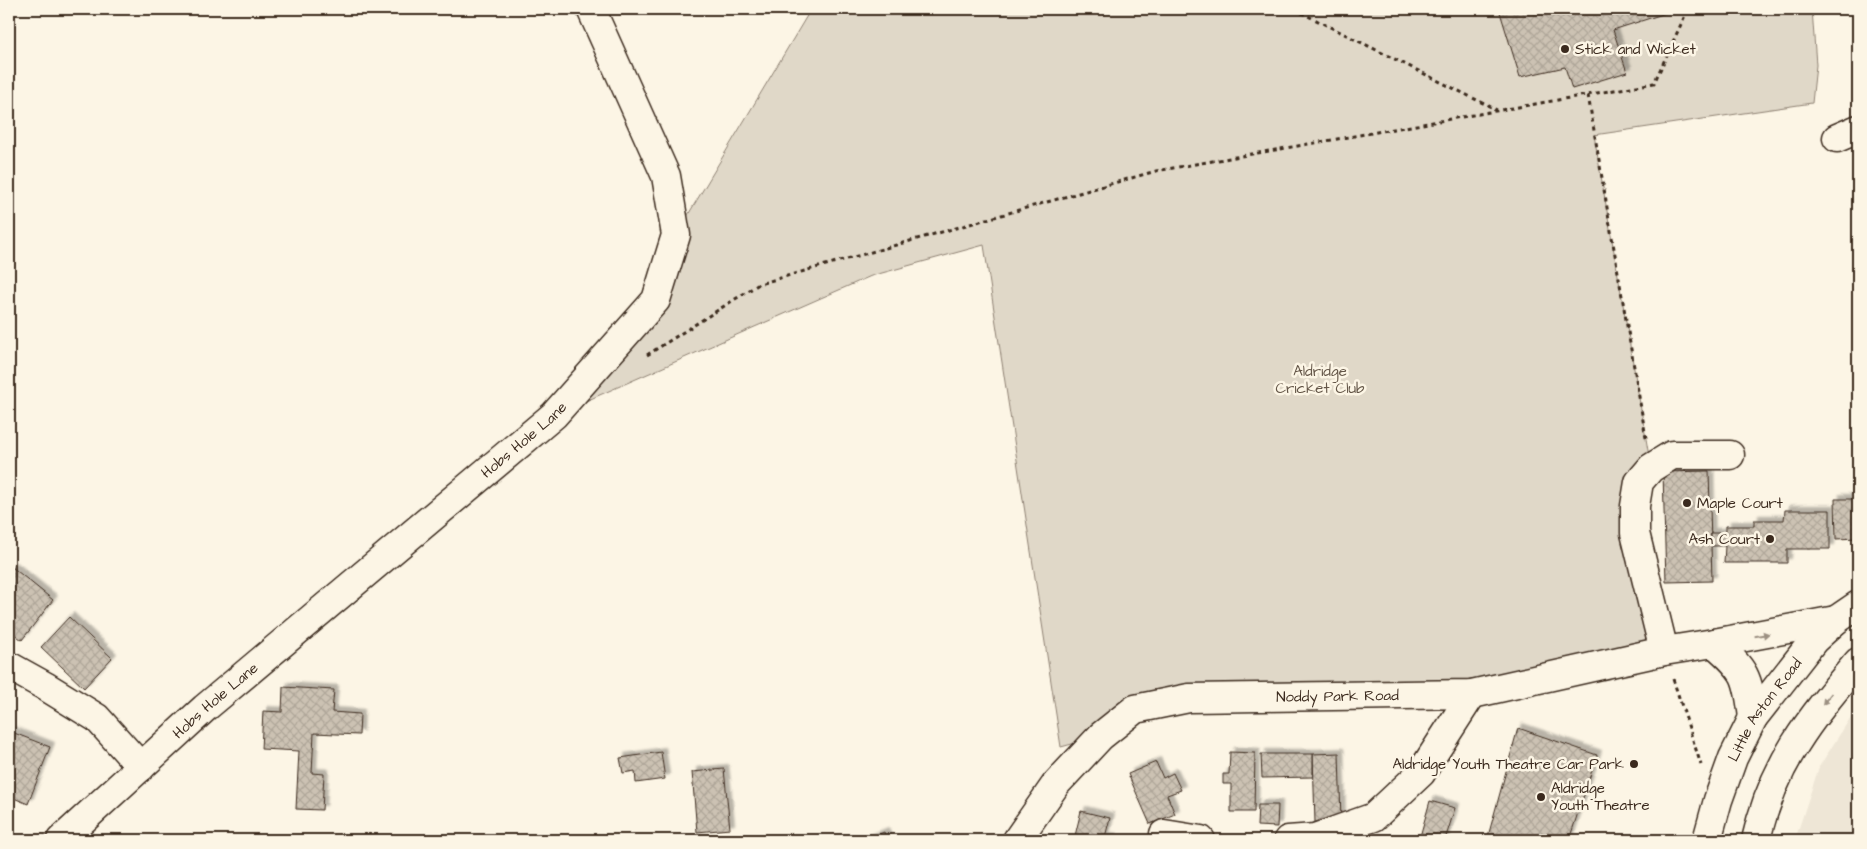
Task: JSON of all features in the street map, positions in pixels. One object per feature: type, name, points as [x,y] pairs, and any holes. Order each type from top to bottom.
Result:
[{"type":"street","name":"Hobs Hole Lane","points":[[61,840],[205,708],[554,415],[656,300],[676,235],[666,176],[591,9]]},
{"type":"street","points":[[1664,651],[1635,533],[1635,506],[1639,482],[1651,468],[1672,455],[1730,455]]},
{"type":"street","name":"Little Aston Road","points":[[1707,840],[1733,758],[1753,718],[1814,640],[1836,620],[1858,605]]},
{"type":"street","name":"Noddy Park Road","points":[[1017,840],[1056,784],[1101,736],[1135,709],[1189,698],[1472,694],[1664,651],[1714,644],[1836,620]]},
{"type":"street","points":[[1714,644],[1744,672],[1750,690],[1753,718]]},
{"type":"street","points":[[1756,840],[1769,794],[1785,759],[1802,731],[1858,662]]},
{"type":"street","points":[[9,666],[97,718],[141,767]]},
{"type":"street","points":[[1288,840],[1315,838],[1371,828],[1421,773],[1472,694]]},
{"type":"street","points":[[1164,834],[1201,840]]},
{"type":"path","points":[[1294,9],[1498,110]]},
{"type":"path","points":[[644,357],[759,284],[1156,171],[1654,83],[1688,9]]},
{"type":"path","points":[[1588,95],[1651,468]]},
{"type":"path","points":[[1664,651],[1703,772]]},
{"type":"shaded area","points":[[1858,706],[1858,840],[1795,840],[1819,767]]},
{"type":"green space","name":"Aldridge Cricket Club","points":[[811,9],[1812,9],[1816,65],[1812,103],[1594,135],[1651,468],[1639,482],[1664,651],[1472,694],[1189,698],[1101,736],[1061,747],[984,245],[871,276],[554,415],[656,300],[676,235]]},
{"type":"building","name":"Stick and Wicket","points":[[1499,9],[1665,9],[1666,13],[1613,30],[1627,72],[1572,89],[1565,67],[1520,77]]},
{"type":"building","name":"Maple Court","points":[[1709,471],[1712,581],[1666,582],[1663,472]]},
{"type":"building","points":[[1835,499],[1858,499],[1858,538],[1836,539]]},
{"type":"building","name":"Ash Court","points":[[1785,510],[1830,510],[1830,549],[1787,549],[1787,563],[1724,563],[1725,546],[1711,546],[1711,533],[1726,533],[1726,526],[1754,526],[1754,520],[1784,520]]},
{"type":"building","points":[[12,567],[53,600],[22,640],[9,630],[9,570]]},
{"type":"building","points":[[69,617],[112,658],[84,688],[41,647]]},
{"type":"building","points":[[283,687],[334,690],[332,712],[360,714],[359,735],[314,733],[312,773],[324,774],[322,810],[296,809],[299,751],[261,749],[263,711],[282,712]]},
{"type":"building","name":"Aldridge Youth Theatre","points":[[1518,728],[1597,755],[1569,840],[1487,840]]},
{"type":"building","points":[[9,731],[50,747],[28,804],[9,796]]},
{"type":"building","points":[[661,752],[665,779],[636,783],[635,771],[623,773],[620,758]]},
{"type":"building","points":[[1230,752],[1255,753],[1254,812],[1231,812],[1231,784],[1223,784],[1223,774],[1229,774]]},
{"type":"building","points":[[1339,753],[1341,822],[1315,823],[1313,754]]},
{"type":"building","points":[[1261,754],[1313,754],[1313,777],[1262,778]]},
{"type":"building","points":[[1156,762],[1163,778],[1173,773],[1181,790],[1167,795],[1175,814],[1150,824],[1128,774]]},
{"type":"building","points":[[724,769],[730,829],[697,832],[692,772]]},
{"type":"building","points":[[1430,801],[1455,808],[1445,840],[1419,840]]},
{"type":"building","points":[[1258,805],[1278,805],[1277,827],[1257,826]]},
{"type":"building","points":[[1081,811],[1110,818],[1105,837],[1112,838],[1112,840],[1074,840]]},
{"type":"building","points":[[884,832],[887,840],[865,840]]},
{"type":"place","name":"Stick and Wicket","points":[[1565,49]]},
{"type":"place","name":"Maple Court","points":[[1687,503]]},
{"type":"place","name":"Ash Court","points":[[1770,539]]},
{"type":"place","name":"Aldridge Youth Theatre Car Park","points":[[1634,764]]},
{"type":"place","name":"Aldridge Youth Theatre","points":[[1541,797]]}]
